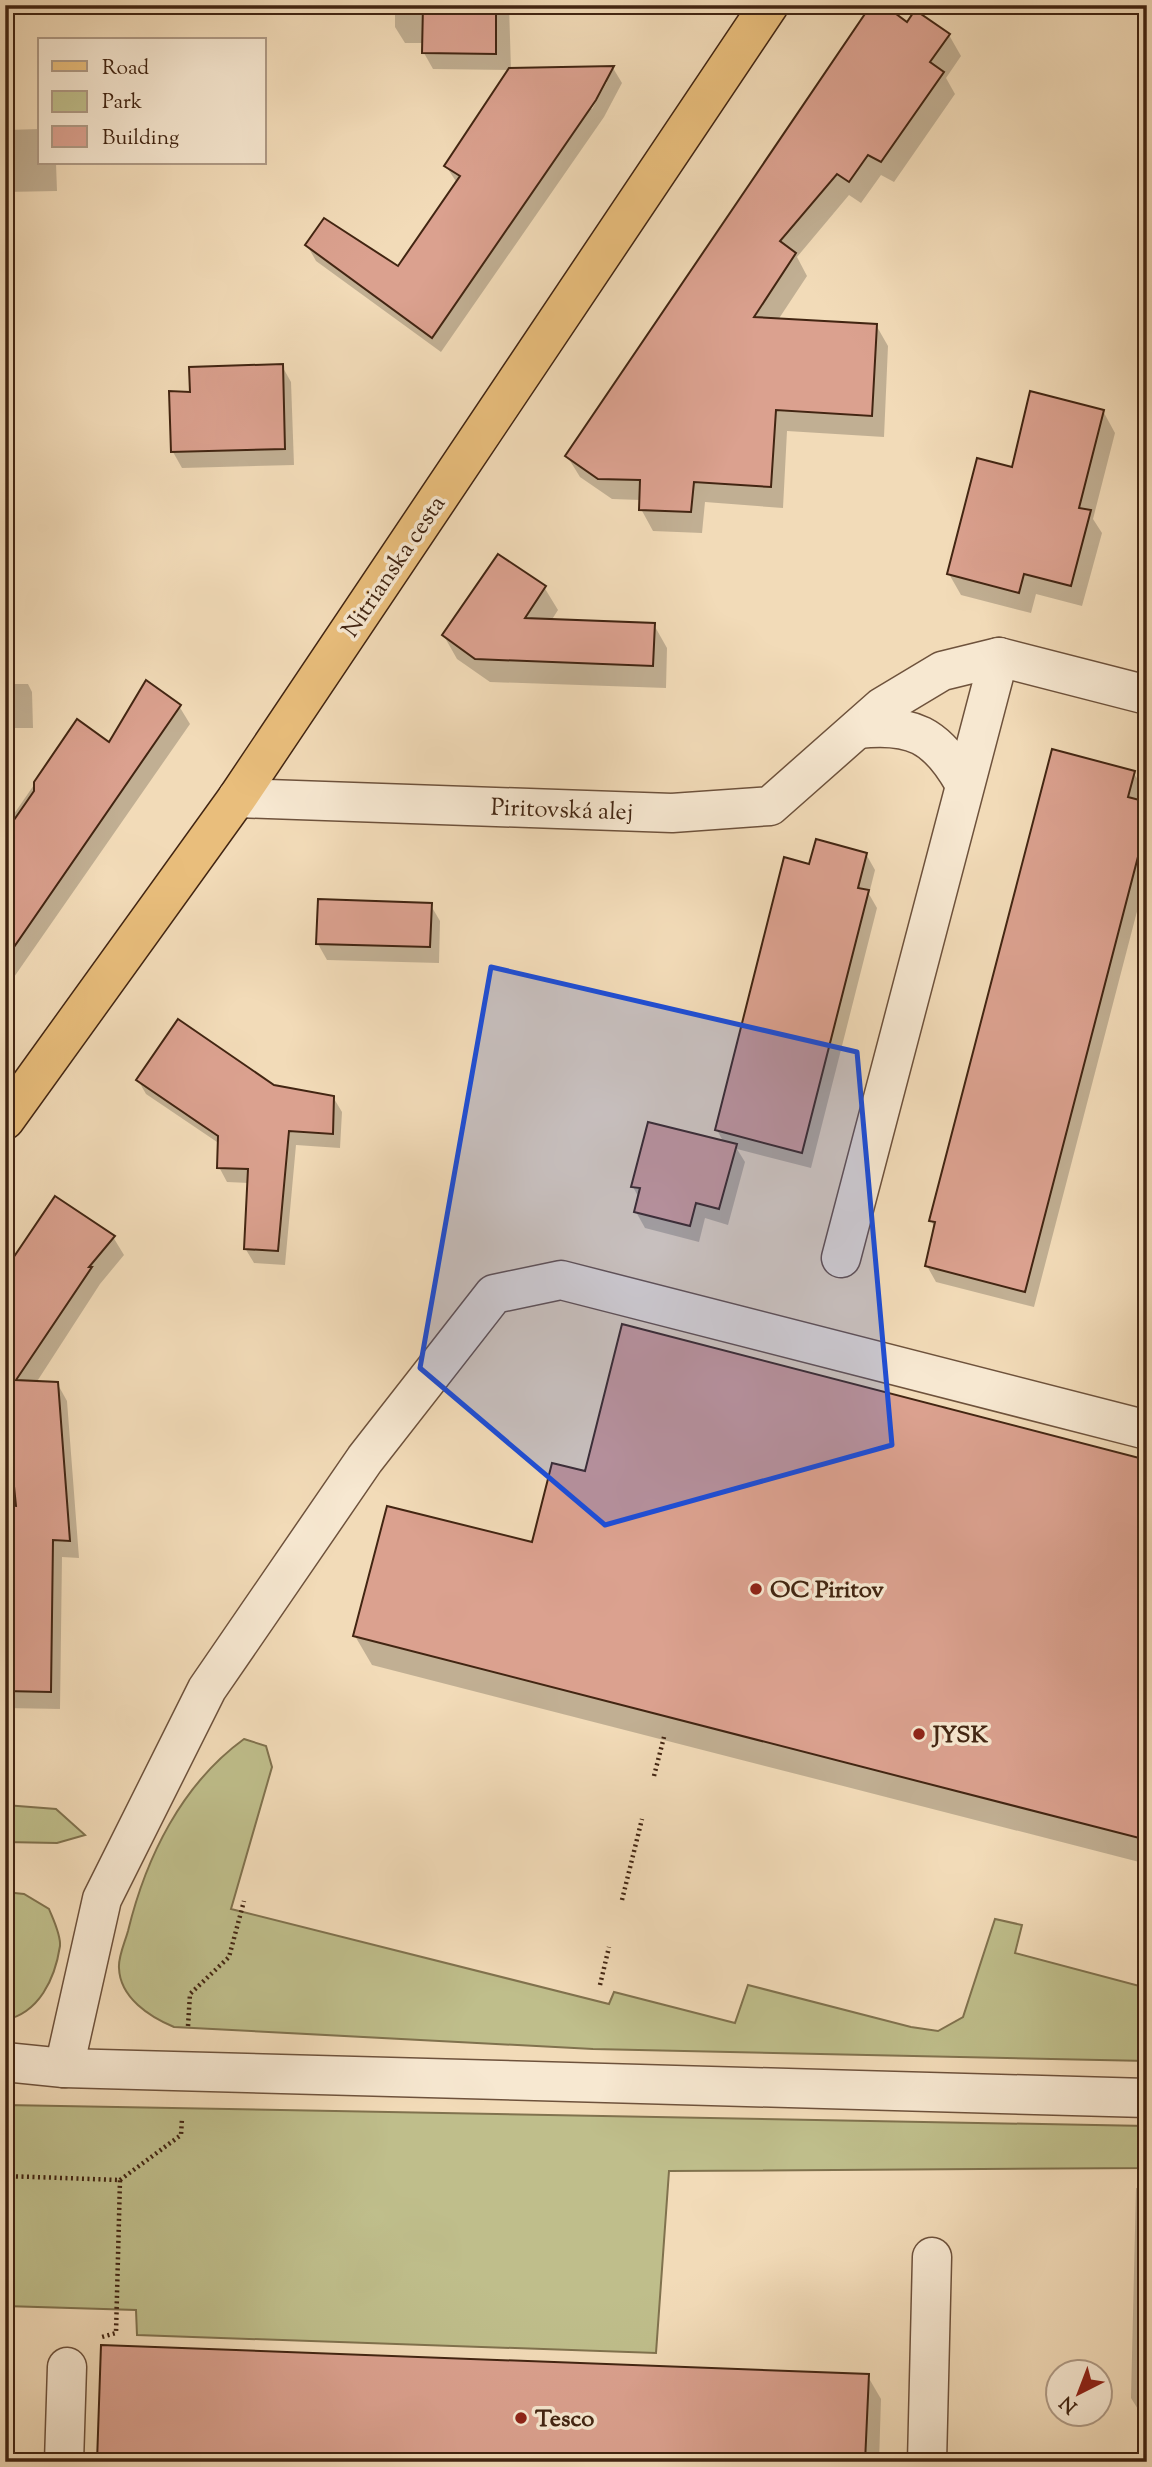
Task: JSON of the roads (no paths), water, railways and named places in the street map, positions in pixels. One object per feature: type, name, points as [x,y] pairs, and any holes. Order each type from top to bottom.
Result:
[{"type":"main road","name":"Nitrianska cesta","points":[[5,1120],[237,798],[769,5]]},
{"type":"street","name":"Piritovská alej","points":[[237,798],[672,813],[770,806],[882,707],[942,671],[999,657],[1147,695]]},
{"type":"street","points":[[841,1258],[999,657]]},
{"type":"street","points":[[858,729],[897,726],[917,732],[947,755],[964,783]]},
{"type":"street","points":[[64,2068],[102,1899],[208,1689],[365,1459],[494,1294],[561,1280],[1147,1430]]},
{"type":"street","points":[[5,2063],[64,2068],[1147,2098]]},
{"type":"street","points":[[927,2462],[932,2257]]},
{"type":"street","points":[[64,2462],[67,2367]]},
{"type":"place","name":"OC Piritov","points":[[756,1589]]},
{"type":"place","name":"JYSK","points":[[919,1734]]},
{"type":"place","name":"Tesco","points":[[521,2418]]}]
